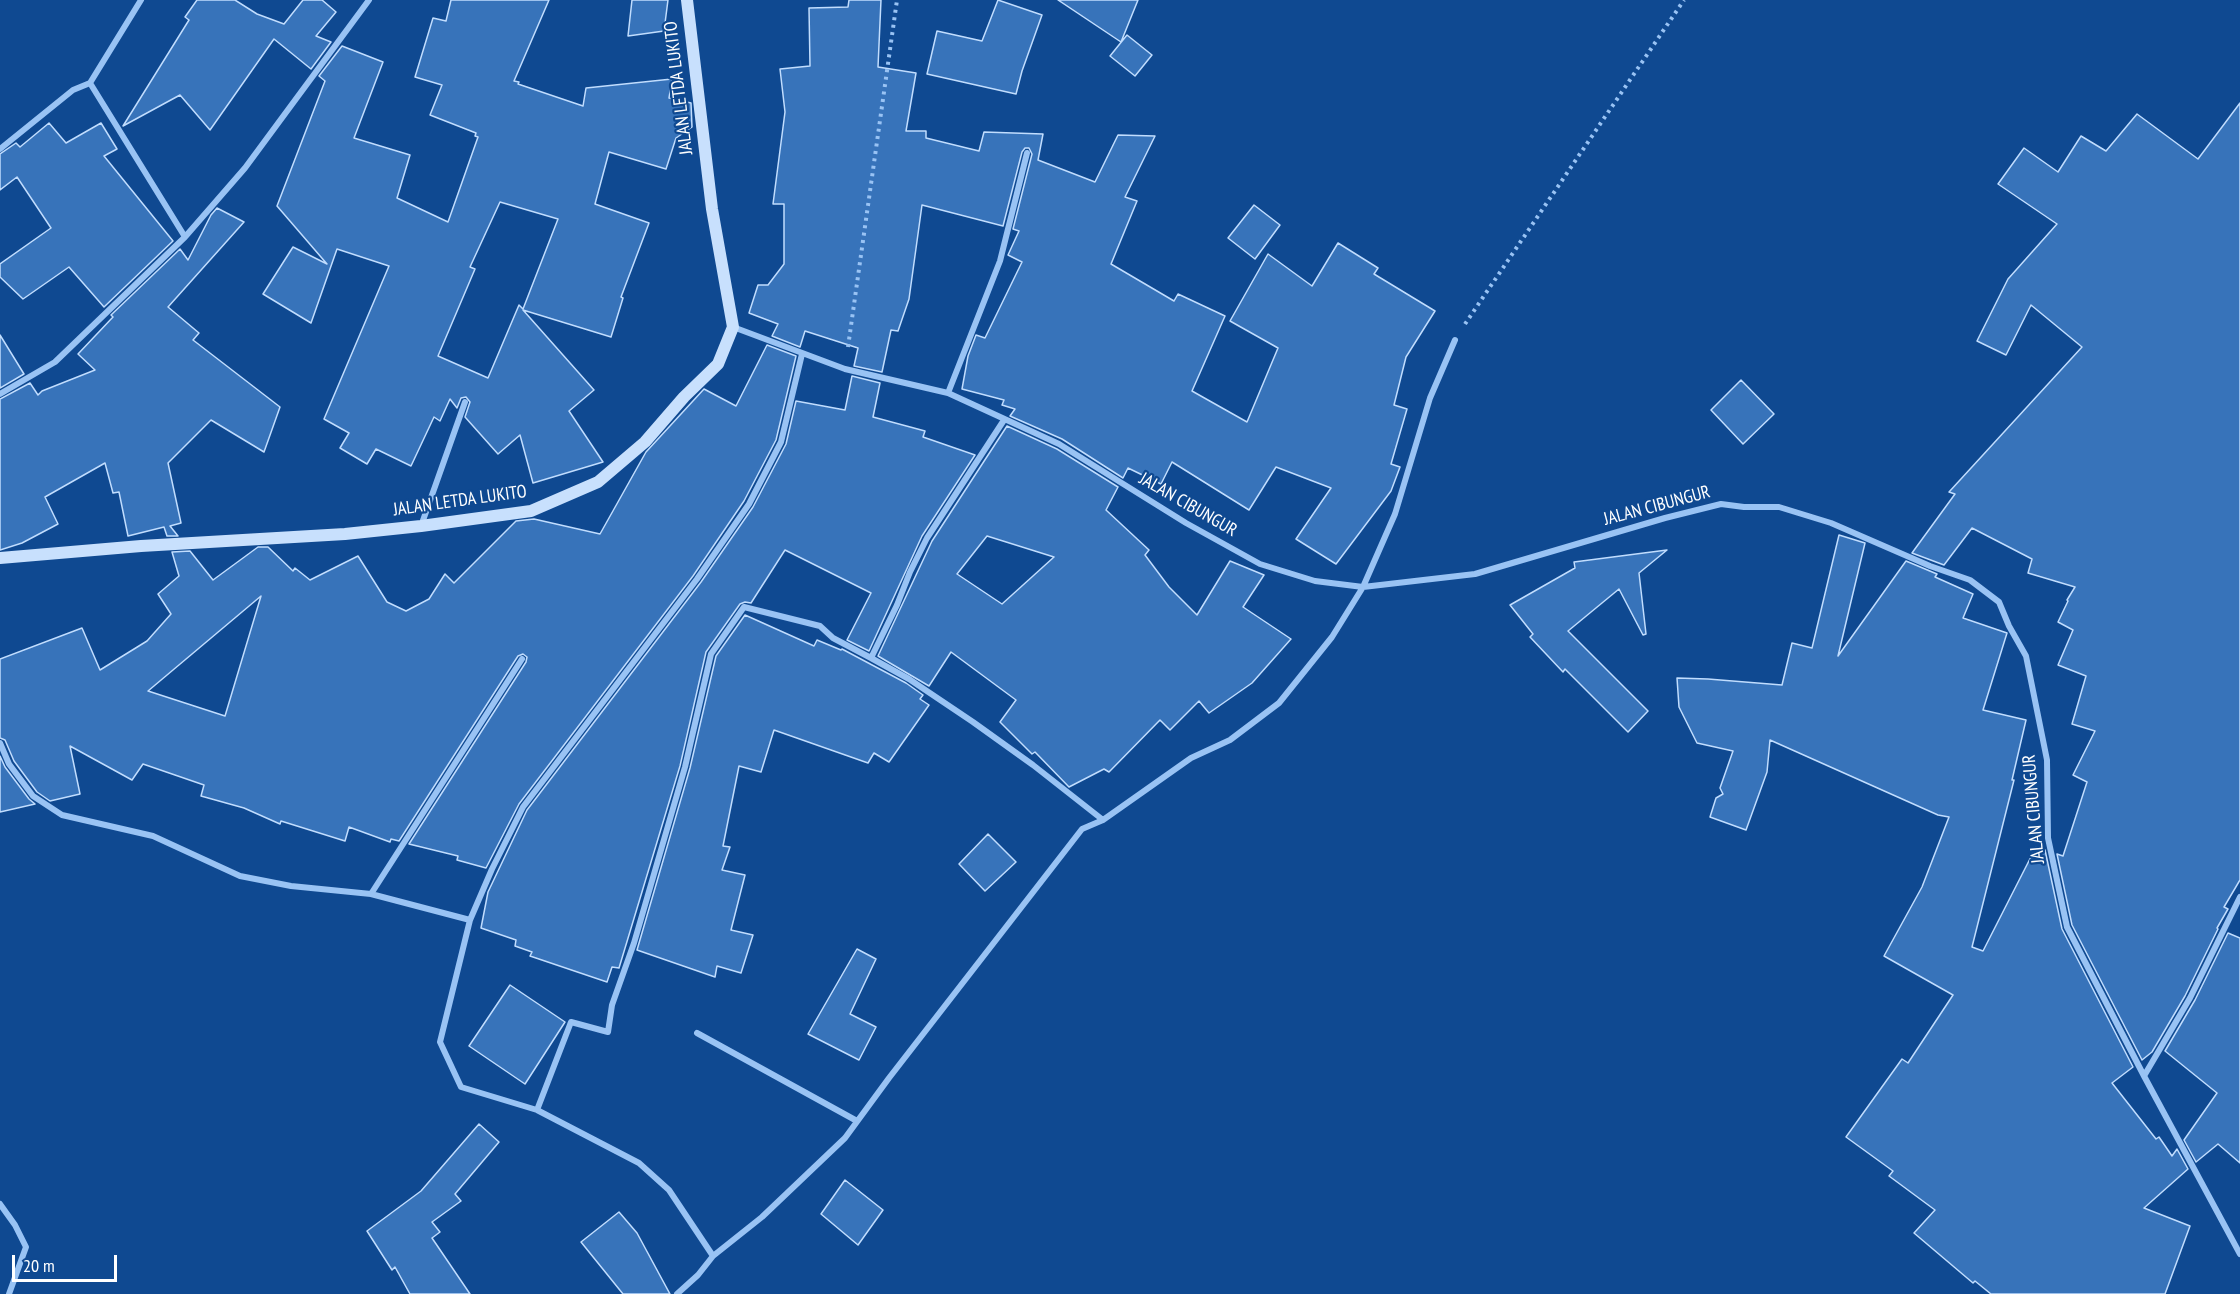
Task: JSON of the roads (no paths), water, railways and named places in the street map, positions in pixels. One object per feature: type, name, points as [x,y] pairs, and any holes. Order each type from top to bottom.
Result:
[{"type":"street","points":[[0,149],[73,90],[90,82],[141,0]]},
{"type":"street","points":[[0,394],[55,362],[185,237],[245,168],[369,0]]},
{"type":"street","name":"JALAN LETDA LUKITO","points":[[0,558],[141,546],[345,534],[421,526],[531,510],[598,482],[645,442],[684,397],[717,364],[733,327],[712,209],[687,0]]},
{"type":"street","points":[[90,82],[185,237]]},
{"type":"street","points":[[948,393],[1000,261],[1027,153]]},
{"type":"street","name":"JALAN CIBUNGUR","points":[[733,327],[845,369],[948,393],[1059,444],[1186,523],[1260,564],[1315,581],[1363,587],[1474,574],[1721,504],[1744,507],[1779,507],[1800,513],[1832,523],[1930,566],[1970,580],[1999,602],[2026,656],[2047,760],[2048,838],[2067,927],[2240,1254]]},
{"type":"street","points":[[676,1294],[698,1275],[713,1256],[762,1217],[845,1138],[1082,829],[1103,820],[1191,758],[1230,740],[1278,704],[1332,637],[1363,587],[1395,514],[1431,398],[1455,340]]},
{"type":"street","points":[[713,1256],[669,1190],[639,1163],[537,1110],[461,1087],[440,1042],[470,921],[492,869],[524,807],[697,579],[749,504],[781,442],[802,354]]},
{"type":"street","points":[[421,526],[465,402]]},
{"type":"street","points":[[871,658],[927,538],[1004,420]]},
{"type":"street","points":[[537,1110],[571,1022],[608,1032],[612,1005],[634,943],[685,767],[711,654],[744,608],[820,626],[833,638],[909,679],[973,722],[1103,820]]},
{"type":"street","points":[[371,894],[522,659]]},
{"type":"street","points":[[0,743],[9,764],[33,796],[62,815],[153,836],[240,876],[291,886],[371,894],[470,921]]},
{"type":"street","points":[[2144,1076],[2190,998],[2240,897]]},
{"type":"street","points":[[697,1034],[857,1121]]},
{"type":"street","points":[[0,1204],[15,1225],[26,1247],[9,1294]]}]
